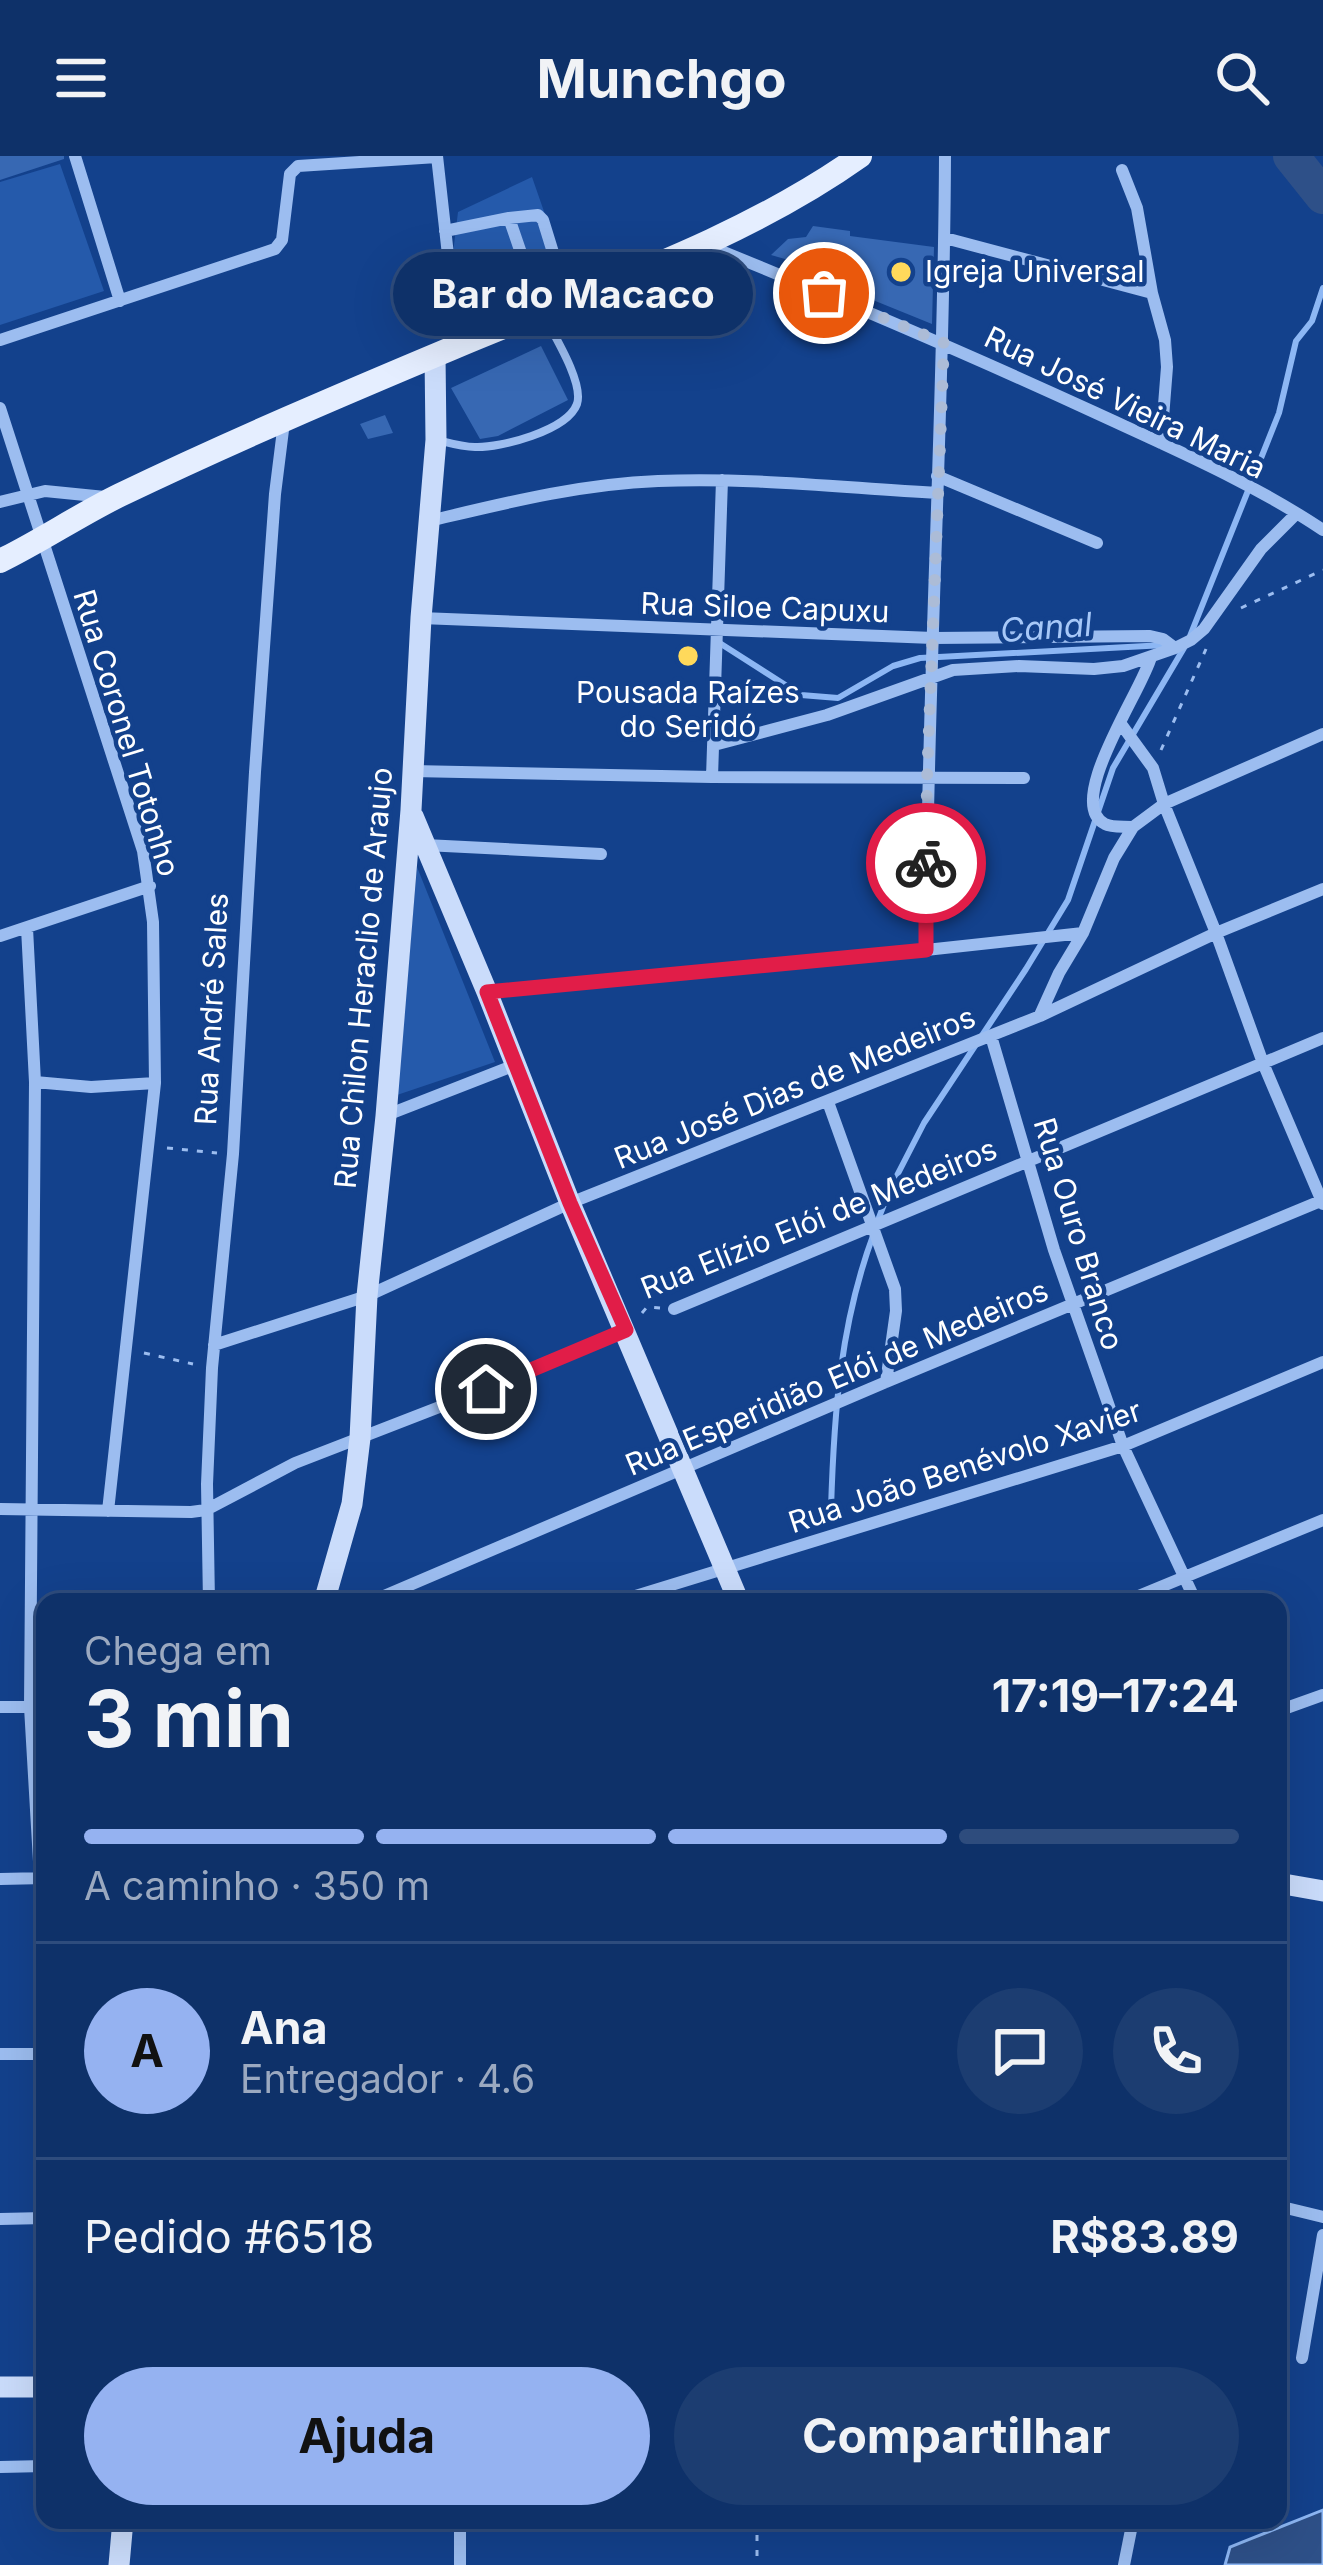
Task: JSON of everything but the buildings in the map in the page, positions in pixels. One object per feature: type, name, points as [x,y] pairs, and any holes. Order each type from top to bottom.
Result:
[{"type":"main road","points":[[0,561],[115,497],[284,420],[703,243],[788,202],[860,156]]},
{"type":"main road","name":"Rua Chilon Heraclio de Araujo","points":[[327,1593],[352,1504],[360,1438],[367,1295],[411,810],[421,618],[447,350]]},
{"type":"main road","points":[[411,810],[570,1203],[736,1593]]},
{"type":"main road","points":[[1287,1885],[1323,1891]]},
{"type":"main road","points":[[0,2387],[36,2386]]},
{"type":"main road","points":[[119,2565],[122,2529]]},
{"type":"street","points":[[75,156],[120,301]]},
{"type":"street","points":[[0,340],[269,252],[279,245],[288,181],[298,166],[437,156],[445,231],[447,350]]},
{"type":"street","points":[[926,950],[945,156]]},
{"type":"street","points":[[1122,170],[1137,208],[1165,340],[1161,443]]},
{"type":"street","points":[[445,231],[534,214],[543,220],[568,302]]},
{"type":"street","points":[[509,218],[542,313]]},
{"type":"street","points":[[945,238],[1152,293]]},
{"type":"street","name":"Rua José Vieira Maria","points":[[703,243],[944,343],[1161,443],[1322,528]]},
{"type":"street","name":"Rua Coronel Totonho","points":[[0,408],[143,851],[150,886],[154,1083],[107,1510]]},
{"type":"street","name":"Rua André Sales","points":[[209,1593],[206,1510],[212,1368],[233,1154],[255,772],[284,420]]},
{"type":"street","points":[[938,476],[1097,543]]},
{"type":"street","points":[[429,520],[547,494],[657,481],[937,493]]},
{"type":"street","points":[[712,777],[722,481]]},
{"type":"street","points":[[0,502],[45,491],[115,497]]},
{"type":"street","points":[[714,745],[827,715],[932,676],[981,667],[1123,666],[1175,648],[1204,629],[1261,549],[1296,514]]},
{"type":"street","name":"Rua Siloe Capuxu","points":[[421,618],[933,638],[1150,636],[1175,648]]},
{"type":"street","points":[[1133,826],[1106,825],[1094,812],[1092,789],[1151,657]]},
{"type":"street","points":[[1121,724],[1154,768],[1263,1063],[1322,1202]]},
{"type":"street","points":[[1040,1016],[1133,826],[1164,804],[1323,734]]},
{"type":"street","points":[[412,771],[1024,778]]},
{"type":"street","points":[[425,845],[601,854]]},
{"type":"street","points":[[0,936],[150,886]]},
{"type":"street","name":"Rua José Dias de Medeiros","points":[[214,1346],[367,1295],[570,1203],[1040,1016],[1216,933],[1323,889]]},
{"type":"street","points":[[27,928],[35,1082],[29,1707],[36,1799]]},
{"type":"street","points":[[487,992],[1083,933]]},
{"type":"street","name":"Rua Ouro Branco","points":[[991,1036],[1072,1306],[1123,1446],[1192,1593]]},
{"type":"street","name":"Rua Elízio Elói de Medeiros","points":[[674,1309],[1323,1038]]},
{"type":"street","points":[[386,1116],[515,1066]]},
{"type":"street","points":[[35,1082],[91,1087],[154,1083]]},
{"type":"street","points":[[828,1102],[895,1289],[886,1382]]},
{"type":"street","name":"Rua Esperidião Elói de Medeiros","points":[[391,1593],[1322,1202]]},
{"type":"street","name":"Rua Elízio Elói de Medeiros","points":[[206,1510],[295,1463],[626,1330]]},
{"type":"street","name":"Rua João Benévolo Xavier","points":[[645,1593],[1123,1446],[1323,1362]]},
{"type":"street","points":[[0,1509],[206,1510]]},
{"type":"street","points":[[1146,1593],[1323,1520]]},
{"type":"street","points":[[1287,1708],[1319,1698]]},
{"type":"street","points":[[0,1707],[29,1707]]},
{"type":"street","points":[[0,1879],[36,1878]]},
{"type":"street","points":[[0,2054],[36,2054]]},
{"type":"street","points":[[1287,2208],[1323,2216]]},
{"type":"street","points":[[0,2219],[36,2218]]},
{"type":"street","points":[[1302,2358],[1323,2235]]},
{"type":"street","points":[[0,2467],[36,2466]]},
{"type":"street","points":[[460,2529],[460,2565]]},
{"type":"street","points":[[1124,2565],[1131,2529]]},
{"type":"lane","points":[[436,440],[472,448],[504,445],[567,417],[577,404],[578,388],[542,313]]},
{"type":"path","points":[[1241,608],[1323,570]]},
{"type":"path","points":[[1154,768],[1210,639]]},
{"type":"path","points":[[147,1146],[233,1154]]},
{"type":"path","name":"Rua Elízio Elói de Medeiros","points":[[626,1330],[647,1307],[674,1309]]},
{"type":"path","points":[[124,1349],[212,1368]]},
{"type":"path","points":[[757,2529],[758,2565]]},
{"type":"shaded area","points":[[60,164],[104,291],[0,325],[0,182]]},
{"type":"shaded area","points":[[532,177],[571,289],[504,320],[474,251],[453,253],[458,212]]},
{"type":"shaded area","points":[[417,867],[495,1062],[397,1095]]},
{"type":"shaded area","points":[[1323,2510],[1323,2565],[1225,2565],[1230,2547],[1287,2529],[1287,2524]]},
{"type":"waterway","points":[[1291,156],[1323,196]]},
{"type":"waterway","name":"Canal","points":[[1190,636],[1279,413],[1296,341],[1312,321],[1323,288]]},
{"type":"waterway","name":"Canal","points":[[718,642],[801,695],[838,698],[893,666],[920,658],[1165,645]]},
{"type":"waterway","points":[[878,1220],[924,1123],[1068,900],[1113,768],[1184,648]]},
{"type":"waterway","points":[[831,1509],[841,1369],[853,1301],[874,1233]]},
{"type":"way so far","points":[[824,293],[944,343],[926,863]]},
{"type":"place","name":"Igreja Universal","points":[[901,272]]},
{"type":"place","name":"Bar do Macaco","points":[[824,293]]},
{"type":"place","name":"Pousada Raízes do Seridó","points":[[688,656]]},
{"type":"route","points":[[486,1389],[626,1330],[487,992],[926,950],[926,863]]}]
